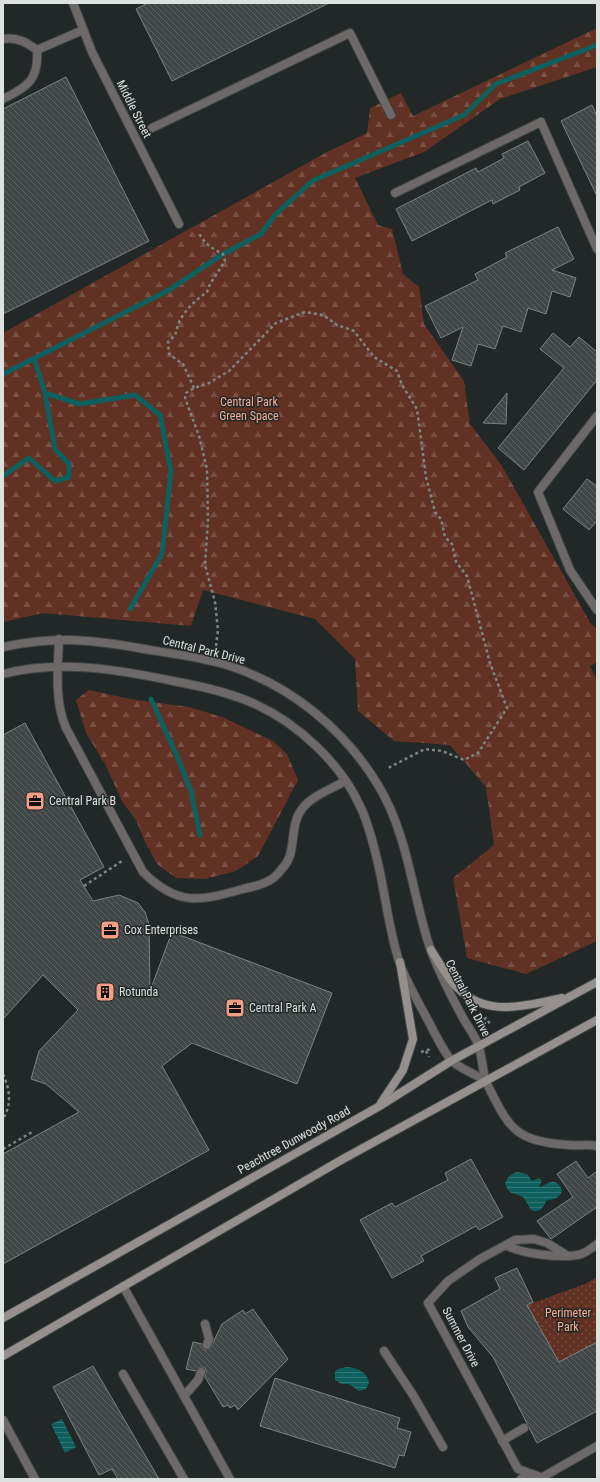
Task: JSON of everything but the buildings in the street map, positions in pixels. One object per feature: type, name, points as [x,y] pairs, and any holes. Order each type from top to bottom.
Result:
[{"type":"main road","points":[[431,950],[462,993],[482,1003],[501,1008],[521,1007],[573,995]]},
{"type":"main road","points":[[378,1106],[403,1070],[413,1039],[400,962]]},
{"type":"main road","name":"Peachtree Dunwoody Road","points":[[3,1318],[378,1106],[451,1061],[597,982]]},
{"type":"main road","points":[[3,1356],[336,1163],[597,1020]]},
{"type":"street","name":"Middle Street","points":[[73,3],[92,52],[179,224]]},
{"type":"street","points":[[37,50],[83,30]]},
{"type":"street","points":[[152,128],[350,34],[391,115]]},
{"type":"street","points":[[3,39],[16,39],[27,43],[37,50]]},
{"type":"street","points":[[3,99],[18,92],[30,83],[38,65],[37,50]]},
{"type":"street","points":[[395,193],[541,122],[597,249]]},
{"type":"street","points":[[597,416],[538,492],[570,570],[597,610]]},
{"type":"street","points":[[59,639],[58,701],[61,717],[144,872],[156,885],[170,893],[187,898],[203,899],[263,884],[279,873],[289,858],[292,833],[302,809],[311,801],[345,781]]},
{"type":"street","name":"Central Park Drive","points":[[3,647],[32,641],[59,639],[96,640],[197,658],[230,666],[263,679],[293,696],[326,722],[357,754],[379,786],[395,819],[431,950],[447,987],[479,1046],[485,1080]]},
{"type":"street","points":[[3,674],[36,668],[58,667],[106,669],[150,676],[219,690],[258,705],[293,726],[321,751],[345,781],[359,804],[376,854],[400,962],[412,991],[451,1061],[485,1080],[507,1122],[521,1135],[532,1140],[570,1145],[589,1144],[597,1146]]},
{"type":"street","name":"Summer Drive","points":[[530,1474],[518,1469],[428,1303],[448,1281],[480,1259],[515,1240],[534,1239],[547,1243],[568,1256]]},
{"type":"street","points":[[506,1245],[514,1250],[568,1256],[588,1252],[597,1244]]},
{"type":"street","points":[[123,1286],[230,1479]]},
{"type":"street","points":[[205,1324],[209,1339],[208,1345]]},
{"type":"street","points":[[384,1351],[413,1395],[443,1447]]},
{"type":"street","points":[[184,1396],[198,1380],[201,1372]]},
{"type":"street","points":[[123,1374],[184,1479]]},
{"type":"street","points":[[3,1420],[35,1479]]},
{"type":"street","points":[[502,1441],[524,1428]]},
{"type":"street","points":[[521,1479],[530,1474],[544,1478],[597,1446]]},
{"type":"path","points":[[194,388],[183,364],[169,354],[168,342],[176,335],[180,321],[197,298],[207,292],[210,284],[225,261],[223,254],[207,244],[199,233]]},
{"type":"path","points":[[216,646],[218,630],[215,602],[205,565],[208,520],[207,469],[199,436],[185,398],[186,394],[194,388],[209,383],[229,371],[276,323],[305,312],[323,315],[337,325],[354,331],[374,357],[397,370],[402,385],[417,409],[426,477],[435,512],[440,519],[445,537],[452,544],[456,562],[468,576],[490,663],[507,708],[478,753],[464,760],[442,751],[425,749],[388,768]]},
{"type":"path","points":[[84,886],[122,861]]},
{"type":"path","points":[[475,1025],[486,1018],[490,1024]]},
{"type":"path","points":[[418,1052],[431,1049]]},
{"type":"path","points":[[426,1051],[429,1056]]},
{"type":"path","points":[[3,1074],[8,1086],[10,1099],[7,1112],[3,1119]]},
{"type":"path","points":[[3,1148],[34,1131]]},
{"type":"green space","name":"Central Park Green Space","points":[[597,28],[597,67],[500,99],[424,152],[355,178],[378,225],[392,229],[403,274],[419,287],[424,324],[464,381],[470,424],[502,466],[591,624],[597,629],[597,662],[590,666],[597,680],[597,941],[526,974],[467,958],[453,878],[494,845],[486,787],[450,745],[394,741],[358,711],[355,659],[315,619],[203,590],[191,626],[43,613],[3,622],[3,333],[327,152],[367,133],[370,108],[401,93],[413,116]]},
{"type":"green space","points":[[89,690],[130,699],[189,707],[222,717],[273,741],[287,754],[298,780],[258,856],[236,871],[205,879],[176,878],[157,864],[145,842],[136,820],[123,803],[105,764],[86,733],[76,700]]},
{"type":"green space","name":"Perimeter Park","points":[[597,1277],[597,1342],[559,1362],[527,1305],[585,1284]]},
{"type":"water","points":[[517,1172],[527,1174],[532,1181],[539,1178],[542,1181],[539,1186],[541,1187],[550,1182],[556,1182],[562,1190],[561,1193],[556,1198],[546,1201],[540,1210],[531,1210],[524,1198],[509,1191],[505,1183],[510,1176]]},
{"type":"water","points":[[347,1367],[355,1368],[367,1376],[369,1383],[366,1389],[359,1391],[349,1384],[341,1384],[335,1380],[335,1372],[338,1369]]},
{"type":"water","points":[[62,1419],[76,1447],[65,1453],[51,1424]]},
{"type":"waterway","points":[[3,374],[169,290],[223,254],[261,234],[275,215],[312,181],[464,115],[496,84],[597,45]]},
{"type":"waterway","points":[[34,358],[45,393],[80,404],[135,395],[160,415],[171,471],[162,554],[130,609]]},
{"type":"waterway","points":[[3,476],[29,458],[55,481],[69,477],[69,464],[55,449],[45,393]]},
{"type":"waterway","points":[[151,699],[191,791],[200,835]]},
{"type":"place","name":"Central Park B","points":[[35,801]]},
{"type":"place","name":"Cox Enterprises","points":[[110,930]]},
{"type":"place","name":"Rotunda","points":[[105,992]]},
{"type":"place","name":"Central Park A","points":[[235,1008]]}]
